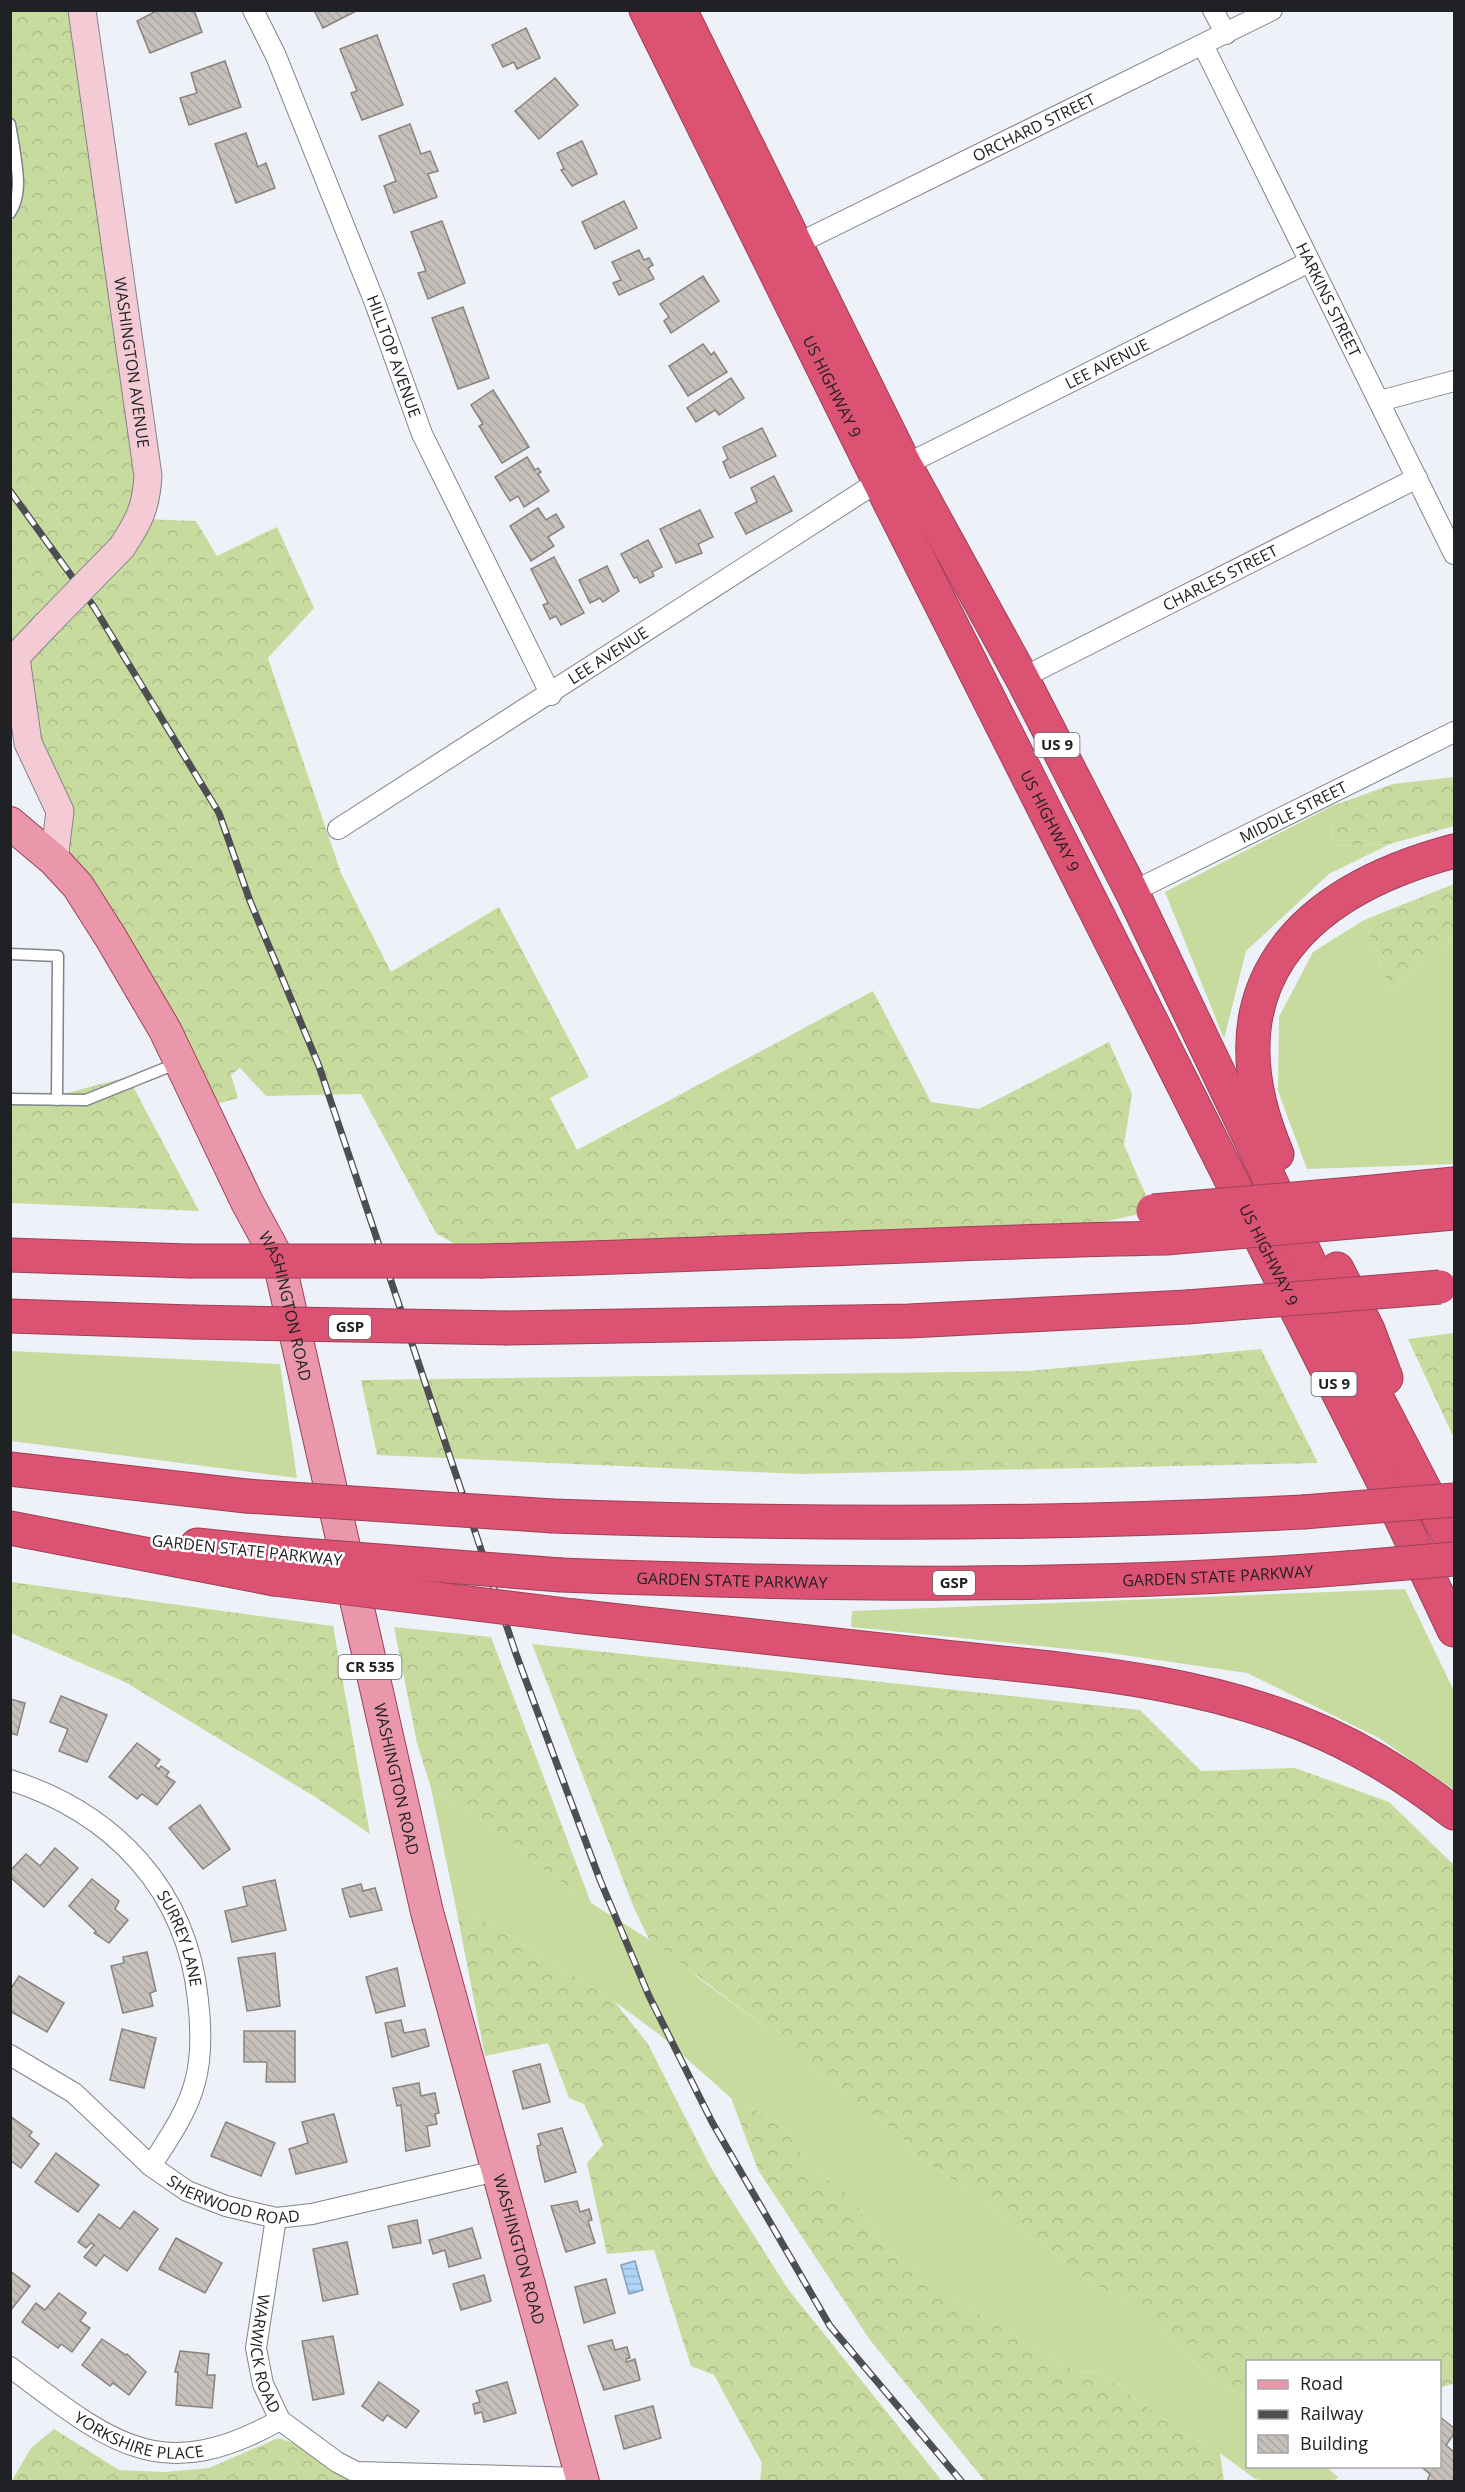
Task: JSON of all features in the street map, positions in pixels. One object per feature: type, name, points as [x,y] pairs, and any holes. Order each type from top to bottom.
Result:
[{"type":"highway","name":"US HIGHWAY 9","points":[[646,10],[892,473],[1455,1630]]},
{"type":"highway","name":"US HIGHWAY 9","points":[[680,10],[797,244],[892,473],[1022,678],[1132,892],[1345,1337],[1455,1546]]},
{"type":"highway","points":[[1424,1484],[1368,1330],[1272,1141],[1254,1077],[1253,1036],[1262,997],[1278,961],[1289,943],[1316,914],[1374,880],[1455,851]]},
{"type":"highway","points":[[1369,1207],[1455,1184]]},
{"type":"highway","points":[[10,1255],[188,1261],[483,1261],[773,1252],[1016,1241],[1160,1225],[1369,1207],[1455,1214]]},
{"type":"highway","name":"GSP","points":[[10,1316],[508,1328],[909,1321],[1187,1307],[1447,1286]]},
{"type":"highway","points":[[10,1469],[246,1496],[553,1516],[739,1522],[975,1524],[1124,1521],[1303,1512],[1455,1500]]},
{"type":"highway","points":[[10,1527],[275,1566],[574,1616],[1103,1676],[1212,1696],[1289,1719],[1352,1746],[1396,1771],[1455,1813]]},
{"type":"highway","name":"GARDEN STATE PARKWAY","points":[[275,1566],[726,1581],[1014,1583],[1176,1580],[1455,1559]]},
{"type":"main road","name":"WASHINGTON AVENUE","points":[[13,660],[122,547],[140,520],[147,499],[148,476],[82,10]]},
{"type":"main road","points":[[13,660],[28,743],[60,811],[54,860]]},
{"type":"main road","name":"WASHINGTON ROAD","points":[[10,823],[54,860],[78,886],[100,920],[181,1061],[247,1202],[279,1261],[427,1912],[496,2171],[583,2480]]},
{"type":"street","name":"HILLTOP AVENUE","points":[[253,10],[276,56],[375,303],[422,434],[551,695]]},
{"type":"street","points":[[1214,10],[1226,34]]},
{"type":"street","name":"ORCHARD STREET","points":[[797,244],[1272,10]]},
{"type":"street","name":"HARKINS STREET","points":[[1203,45],[1455,555]]},
{"type":"street","name":"LEE AVENUE","points":[[338,829],[551,695],[892,473],[1309,262]]},
{"type":"street","points":[[1380,401],[1455,381]]},
{"type":"street","name":"CHARLES STREET","points":[[1022,678],[1417,478]]},
{"type":"street","name":"MIDDLE STREET","points":[[1132,892],[1455,732]]},
{"type":"street","name":"SURREY LANE","points":[[10,1780],[42,1790],[117,1835],[163,1891],[181,1927],[195,1966],[201,2024],[196,2081],[178,2124],[151,2166]]},
{"type":"street","name":"SHERWOOD ROAD","points":[[10,2055],[74,2093],[151,2166],[187,2191],[225,2206],[276,2218],[312,2214],[496,2171]]},
{"type":"street","name":"WARWICK ROAD","points":[[276,2218],[256,2348],[262,2384],[280,2420],[337,2462],[356,2472],[583,2480]]},
{"type":"street","name":"YORKSHIRE PLACE","points":[[10,2367],[62,2406],[120,2442],[156,2453],[200,2452],[245,2440],[280,2420]]},
{"type":"lane","points":[[10,124],[18,180],[17,202],[10,213]]},
{"type":"lane","points":[[10,954],[58,956],[57,1100]]},
{"type":"lane","points":[[10,1099],[86,1100],[181,1061]]},
{"type":"green space","points":[[11,11],[82,11],[141,519],[196,521],[217,556],[277,527],[314,608],[268,658],[341,873],[391,972],[499,907],[589,1077],[550,1098],[577,1150],[873,991],[931,1102],[979,1109],[1109,1042],[1132,1094],[1124,1145],[1153,1211],[1016,1241],[483,1261],[436,1233],[361,1094],[266,1096],[240,1068],[231,1075],[238,1098],[203,1108],[54,860],[60,811],[11,663],[10,213],[17,202],[10,124]]},
{"type":"green space","points":[[1454,777],[1454,826],[1390,844],[1333,846],[1332,806],[1393,784]]},
{"type":"green space","points":[[1332,806],[1333,846],[1390,844],[1329,874],[1246,951],[1224,1039],[1165,892]]},
{"type":"green space","points":[[1454,884],[1454,938],[1390,991],[1364,920]]},
{"type":"green space","points":[[1364,920],[1390,991],[1454,938],[1454,1164],[1307,1169],[1278,1091],[1279,1017],[1313,952]]},
{"type":"green space","points":[[128,1077],[199,1211],[11,1203],[11,1103],[40,1100]]},
{"type":"green space","points":[[1454,1333],[1454,1438],[1408,1339]]},
{"type":"green space","points":[[1261,1349],[1318,1463],[800,1474],[377,1455],[361,1380],[1028,1371]]},
{"type":"green space","points":[[11,1351],[280,1364],[297,1478],[11,1441]]},
{"type":"green space","points":[[11,1582],[333,1626],[370,1834],[317,1798],[125,1682],[11,1633]]},
{"type":"green space","points":[[1405,1589],[1454,1691],[1454,1790],[1379,1738],[1247,1673],[1109,1653],[851,1627],[852,1611]]},
{"type":"green space","points":[[394,1627],[491,1637],[591,1903],[533,1862],[506,1837],[431,1788],[417,1743]]},
{"type":"green space","points":[[532,1644],[1140,1710],[1201,1771],[1295,1768],[1389,1802],[1454,1865],[1454,2383],[1441,2388],[1441,2360],[1246,2360],[1246,2397],[1231,2391],[1208,2375],[1126,2300],[1083,2278],[1052,2251],[1007,2221],[974,2194],[913,2154],[899,2133],[872,2115],[841,2087],[813,2071],[769,2030],[649,1939],[634,1908]]},
{"type":"green space","points":[[431,1788],[506,1837],[533,1862],[591,1903],[672,1954],[700,1979],[769,2030],[813,2071],[841,2087],[872,2115],[899,2133],[913,2154],[974,2194],[1007,2221],[1052,2251],[1083,2278],[1126,2300],[1208,2375],[1231,2391],[1246,2397],[1246,2468],[1327,2468],[1338,2477],[1333,2482],[1270,2482],[1255,2479],[1220,2453],[1183,2433],[1099,2372],[1075,2371],[947,2295],[925,2273],[885,2250],[869,2218],[841,2188],[813,2170],[780,2123],[731,2098],[660,2035],[614,2001],[455,1903]]},
{"type":"green space","points":[[455,1903],[614,2001],[648,2044],[711,2168],[788,2289],[942,2481],[760,2481],[762,2463],[714,2375],[691,2366],[654,2250],[607,2254],[587,2163],[603,2145],[584,2104],[569,2098],[548,2043],[485,2056]]},
{"type":"green space","points":[[731,2098],[780,2123],[813,2170],[841,2188],[869,2218],[885,2250],[925,2273],[947,2295],[1075,2371],[1099,2372],[1183,2433],[1220,2453],[1224,2481],[985,2481],[870,2340],[758,2170]]},
{"type":"green space","points":[[54,2429],[119,2470],[165,2472],[209,2468],[278,2438],[303,2446],[334,2472],[355,2481],[11,2482],[31,2448]]},
{"type":"water","points":[[635,2261],[643,2290],[629,2294],[621,2265]]},
{"type":"building","points":[[158,10],[194,10],[202,32],[150,53],[137,21]]},
{"type":"building","points":[[314,10],[356,10],[356,11],[323,28]]},
{"type":"building","points":[[526,28],[540,58],[517,69],[514,62],[503,67],[492,45]]},
{"type":"building","points":[[377,35],[403,105],[362,120],[351,93],[357,91],[340,49]]},
{"type":"building","points":[[225,61],[241,107],[189,125],[180,98],[197,93],[191,73]]},
{"type":"building","points":[[555,78],[578,105],[539,139],[515,111]]},
{"type":"building","points":[[410,124],[421,154],[430,151],[438,171],[428,174],[437,197],[394,213],[384,186],[396,181],[379,136]]},
{"type":"building","points":[[246,133],[258,167],[266,163],[275,188],[236,203],[215,144]]},
{"type":"building","points":[[582,141],[597,174],[572,186],[561,170],[564,169],[557,153]]},
{"type":"building","points":[[624,201],[637,228],[595,249],[582,222]]},
{"type":"building","points":[[442,221],[465,283],[428,299],[418,273],[426,271],[411,232]]},
{"type":"building","points":[[639,250],[644,260],[649,258],[653,265],[648,268],[654,279],[619,295],[613,283],[621,280],[612,262]]},
{"type":"building","points":[[703,276],[719,301],[671,333],[664,321],[669,317],[660,304]]},
{"type":"building","points":[[463,307],[489,378],[458,389],[432,318]]},
{"type":"building","points":[[703,344],[711,355],[714,352],[727,372],[688,396],[669,366]]},
{"type":"building","points":[[731,378],[744,398],[719,415],[715,410],[696,422],[687,408]]},
{"type":"building","points":[[493,390],[529,447],[502,463],[479,426],[483,424],[471,405]]},
{"type":"building","points":[[762,428],[776,456],[730,478],[723,462],[728,459],[723,447]]},
{"type":"building","points":[[527,457],[535,470],[538,468],[541,472],[538,474],[549,491],[524,507],[518,496],[510,501],[495,477]]},
{"type":"building","points":[[774,476],[792,511],[746,534],[735,513],[757,502],[751,488]]},
{"type":"building","points":[[538,508],[546,520],[556,514],[564,527],[548,537],[554,546],[531,561],[510,526]]},
{"type":"building","points":[[700,510],[713,537],[698,544],[702,553],[676,563],[660,529]]},
{"type":"building","points":[[648,540],[662,567],[652,572],[654,576],[640,583],[637,577],[634,578],[621,554]]},
{"type":"building","points":[[554,557],[584,613],[561,625],[556,616],[550,619],[543,605],[548,603],[531,569]]},
{"type":"building","points":[[607,566],[619,591],[603,602],[600,598],[590,603],[579,580]]},
{"type":"building","points":[[61,1696],[107,1715],[87,1762],[59,1751],[68,1729],[50,1722]]},
{"type":"building","points":[[10,1699],[25,1703],[17,1735],[10,1733]]},
{"type":"building","points":[[137,1743],[160,1760],[155,1766],[159,1769],[161,1766],[169,1772],[166,1776],[175,1782],[157,1805],[142,1794],[137,1799],[109,1777]]},
{"type":"building","points":[[200,1805],[230,1849],[203,1869],[169,1828]]},
{"type":"building","points":[[55,1848],[78,1868],[44,1907],[10,1877],[10,1871],[26,1854],[40,1866]]},
{"type":"building","points":[[92,1879],[119,1901],[115,1909],[128,1920],[109,1943],[94,1933],[96,1931],[69,1906]]},
{"type":"building","points":[[275,1880],[286,1930],[232,1942],[225,1911],[247,1906],[243,1887]]},
{"type":"building","points":[[361,1884],[363,1891],[375,1888],[382,1910],[350,1917],[342,1889]]},
{"type":"building","points":[[147,1952],[156,1991],[150,1993],[153,2006],[123,2013],[111,1966],[124,1963],[123,1957]]},
{"type":"building","points":[[275,1953],[280,2006],[247,2011],[238,1958]]},
{"type":"building","points":[[397,1968],[405,2006],[376,2013],[366,1977]]},
{"type":"building","points":[[19,1976],[64,2003],[47,2032],[10,2011],[10,1990]]},
{"type":"building","points":[[401,2020],[404,2033],[425,2029],[429,2046],[392,2057],[385,2023]]},
{"type":"building","points":[[122,2029],[156,2038],[144,2088],[110,2080]]},
{"type":"building","points":[[244,2031],[295,2031],[295,2082],[266,2082],[267,2062],[244,2062]]},
{"type":"building","points":[[540,2064],[550,2102],[523,2109],[513,2071]]},
{"type":"building","points":[[419,2083],[421,2096],[435,2093],[439,2113],[435,2114],[437,2124],[427,2126],[430,2146],[406,2151],[401,2105],[397,2106],[393,2088]]},
{"type":"building","points":[[334,2114],[347,2162],[296,2174],[289,2149],[308,2143],[302,2122]]},
{"type":"building","points":[[10,2116],[32,2132],[29,2136],[39,2144],[21,2168],[10,2160]]},
{"type":"building","points":[[226,2122],[275,2143],[261,2176],[211,2156]]},
{"type":"building","points":[[562,2128],[576,2172],[545,2182],[537,2146],[541,2145],[538,2134]]},
{"type":"building","points":[[56,2153],[99,2185],[78,2212],[35,2182]]},
{"type":"building","points":[[577,2201],[580,2212],[589,2209],[592,2220],[588,2221],[595,2243],[566,2252],[551,2206]]},
{"type":"building","points":[[134,2211],[158,2229],[127,2271],[104,2255],[96,2266],[84,2257],[94,2245],[91,2243],[86,2248],[78,2242],[99,2214],[120,2229]]},
{"type":"building","points":[[417,2220],[421,2243],[393,2248],[388,2226]]},
{"type":"building","points":[[472,2228],[481,2258],[449,2267],[445,2250],[433,2254],[429,2240]]},
{"type":"building","points":[[176,2238],[222,2263],[205,2293],[159,2269]]},
{"type":"building","points":[[347,2242],[358,2294],[323,2301],[313,2249]]},
{"type":"building","points":[[10,2271],[30,2286],[10,2311]]},
{"type":"building","points":[[484,2275],[491,2301],[461,2310],[453,2284]]},
{"type":"building","points":[[606,2279],[615,2313],[584,2323],[575,2287]]},
{"type":"building","points":[[59,2293],[86,2313],[80,2321],[90,2328],[72,2352],[61,2344],[58,2348],[22,2322],[36,2303],[45,2310]]},
{"type":"building","points":[[333,2336],[344,2394],[313,2400],[302,2341]]},
{"type":"building","points":[[102,2339],[127,2354],[146,2372],[129,2395],[113,2383],[110,2386],[82,2365]]},
{"type":"building","points":[[612,2340],[615,2350],[627,2347],[630,2358],[626,2359],[627,2362],[635,2359],[640,2380],[604,2390],[588,2346]]},
{"type":"building","points":[[180,2351],[209,2354],[207,2375],[215,2375],[212,2408],[176,2405],[178,2372],[175,2372]]},
{"type":"building","points":[[379,2382],[419,2411],[406,2428],[387,2415],[383,2421],[362,2406]]},
{"type":"building","points":[[507,2382],[516,2413],[484,2422],[482,2412],[475,2414],[473,2404],[480,2402],[476,2391]]},
{"type":"building","points":[[653,2406],[661,2438],[624,2449],[615,2416]]},
{"type":"building","points":[[1441,2418],[1454,2428],[1454,2434],[1446,2445],[1454,2452],[1454,2482],[1427,2482],[1430,2474],[1422,2468],[1441,2468]]},
{"type":"railway","points":[[10,491],[94,607],[219,813],[250,901],[319,1066],[516,1654],[600,1880],[649,1996],[712,2122],[830,2326],[962,2482]]}]
